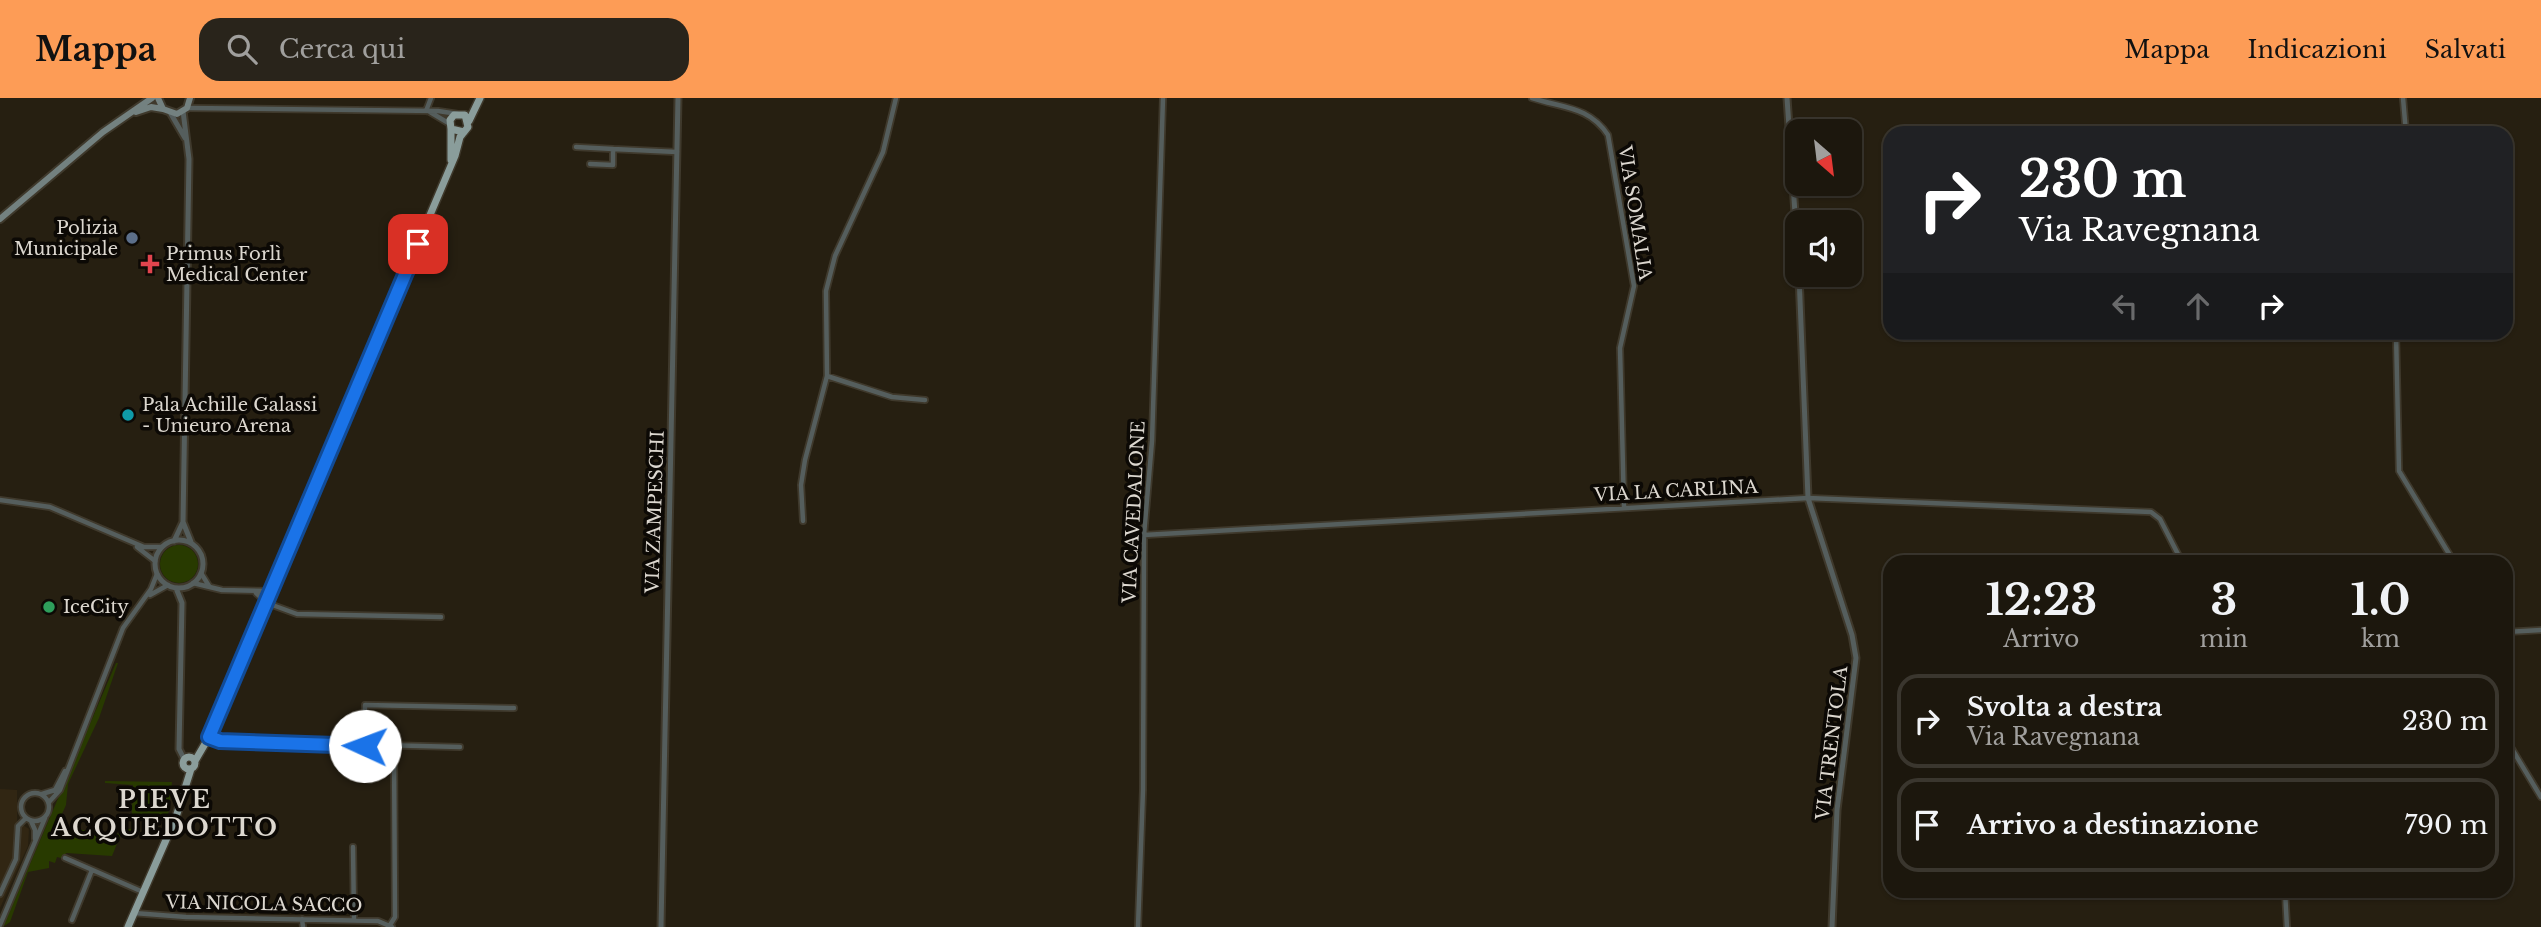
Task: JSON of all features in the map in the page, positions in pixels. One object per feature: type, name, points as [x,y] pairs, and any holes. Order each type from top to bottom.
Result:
[{"type":"main road","points":[[0,219],[122,119],[152,98]]},
{"type":"main road","points":[[158,98],[163,109]]},
{"type":"main road","points":[[122,119],[151,107],[171,114],[185,109],[190,98]]},
{"type":"main road","points":[[451,164],[452,117],[479,102]]},
{"type":"main road","points":[[128,927],[176,817],[190,762],[202,754],[479,102]]},
{"type":"main road","points":[[460,114],[469,121]]},
{"type":"main road","points":[[450,126],[464,132]]},
{"type":"street","points":[[190,98],[204,107]]},
{"type":"street","points":[[428,111],[431,98]]},
{"type":"street","name":"VIA ZAMPESCHI","points":[[661,927],[678,98]]},
{"type":"street","points":[[803,521],[802,485],[805,460],[827,376],[826,291],[832,267],[883,152],[896,98]]},
{"type":"street","name":"VIA CAVEDALONE","points":[[1138,927],[1143,790],[1143,535],[1152,441],[1163,98]]},
{"type":"street","name":"VIA SOMALIA","points":[[1532,98],[1587,112],[1599,122],[1608,135],[1634,286],[1632,307],[1620,348],[1623,508]]},
{"type":"street","points":[[1787,98],[1795,210]]},
{"type":"street","points":[[2403,98],[2405,126]]},
{"type":"street","points":[[209,586],[201,573],[202,557],[193,545],[183,522],[187,143],[185,109],[204,107],[428,111],[460,114]]},
{"type":"street","points":[[428,111],[450,126]]},
{"type":"street","points":[[171,114],[187,143]]},
{"type":"street","points":[[576,146],[677,152]]},
{"type":"street","points":[[590,164],[613,165],[613,149]]},
{"type":"street","name":"VIA TRENTOLA","points":[[1799,287],[1808,498],[1855,647],[1837,810],[1832,927]]},
{"type":"street","points":[[2396,340],[2399,471],[2450,555]]},
{"type":"street","points":[[827,376],[892,397],[925,400]]},
{"type":"street","name":"VIA LA CARLINA","points":[[1143,535],[1808,498],[2151,512],[2160,519],[2178,555]]},
{"type":"street","points":[[0,500],[50,508],[144,547],[162,547],[174,541],[183,522]]},
{"type":"street","points":[[124,539],[155,561]]},
{"type":"street","points":[[174,541],[193,545]]},
{"type":"street","points":[[0,925],[45,818],[49,802],[60,790],[123,628],[155,584],[155,561],[162,547]]},
{"type":"street","points":[[182,603],[191,584],[201,573]]},
{"type":"street","points":[[157,575],[176,588],[191,584],[256,593],[272,591]]},
{"type":"street","points":[[138,605],[155,590],[168,585]]},
{"type":"street","points":[[176,588],[182,603],[179,749],[190,762]]},
{"type":"street","points":[[256,593],[267,603],[298,614],[441,617]]},
{"type":"street","points":[[2513,632],[2541,630]]},
{"type":"street","points":[[365,746],[365,705],[514,708]]},
{"type":"street","points":[[209,737],[220,741],[460,747]]},
{"type":"street","points":[[33,848],[35,830],[21,810],[24,798],[57,788],[81,739]]},
{"type":"street","points":[[391,926],[395,912],[394,747]]},
{"type":"street","points":[[2513,751],[2541,797]]},
{"type":"street","points":[[42,794],[49,802]]},
{"type":"street","points":[[0,894],[16,859],[18,826],[28,819],[45,818]]},
{"type":"street","points":[[353,846],[354,920]]},
{"type":"street","points":[[65,859],[144,892]]},
{"type":"street","points":[[72,920],[92,870]]},
{"type":"street","points":[[2285,898],[2287,927]]},
{"type":"street","name":"VIA NICOLA SACCO","points":[[134,913],[186,920],[354,920],[378,921],[391,926]]},
{"type":"street","points":[[302,919],[303,927]]},
{"type":"shaded area","points":[[0,789],[17,790],[17,821],[29,829],[28,846],[0,908]]},
{"type":"green space","points":[[179,545],[192,551],[198,564],[192,577],[179,583],[166,577],[160,564],[166,551]]},
{"type":"green space","points":[[116,663],[99,718],[68,784],[66,805],[56,827],[121,834],[112,856],[66,853],[64,859],[57,857],[55,863],[49,861],[49,868],[28,872],[10,922],[3,927]]},
{"type":"green space","points":[[105,781],[172,782],[168,816],[140,814],[137,835],[121,834],[123,829],[131,829],[133,785]]},
{"type":"place","name":"Polizia Municipale","points":[[132,238]]},
{"type":"place","name":"Primus Forlì Medical Center","points":[[150,264]]},
{"type":"place","name":"Pala Achille Galassi - Unieuro Arena","points":[[128,415]]},
{"type":"place","name":"IceCity","points":[[49,607]]},
{"type":"district","name":"PIEVE ACQUEDOTTO","points":[[165,814]]},
{"type":"route","points":[[365,746],[220,741],[209,737],[418,244]]}]
